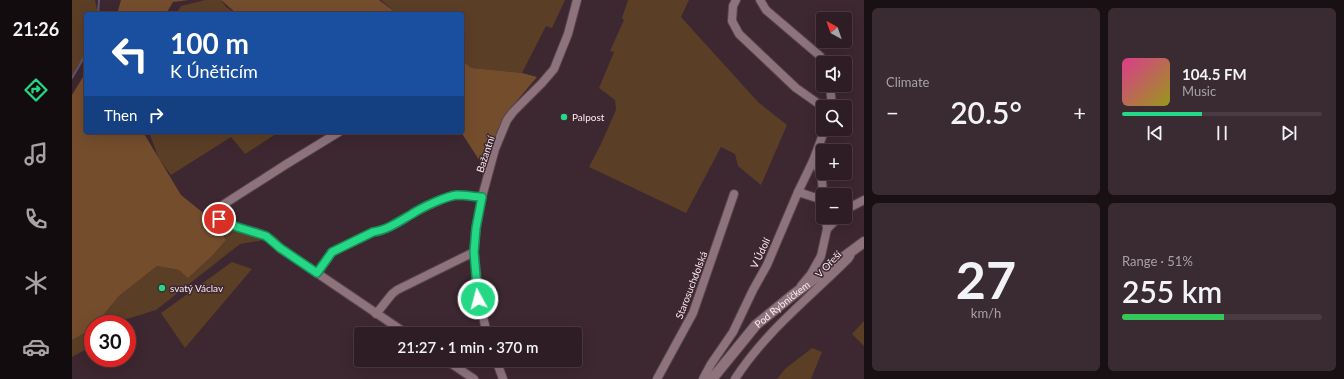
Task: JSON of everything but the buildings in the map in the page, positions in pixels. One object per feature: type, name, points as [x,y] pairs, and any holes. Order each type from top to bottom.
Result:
[{"type":"street","name":"Bažantní","points":[[485,327],[478,299],[474,252],[476,228],[482,197],[495,149],[507,120],[554,69],[568,34],[577,0]]},
{"type":"street","points":[[736,0],[733,6],[732,21],[739,34],[796,88],[816,102]]},
{"type":"street","points":[[760,0],[766,10],[820,56]]},
{"type":"street","points":[[336,134],[218,208],[216,214],[219,219],[237,227],[266,236],[280,248],[396,327]]},
{"type":"street","name":"V Údolí","points":[[703,379],[711,364],[733,332],[752,290],[767,265],[813,161],[822,136]]},
{"type":"street","points":[[813,161],[818,167],[822,176],[823,188]]},
{"type":"street","points":[[798,192],[816,197]]},
{"type":"street","name":"Starosuchdolská","points":[[657,379],[693,313],[734,194]]},
{"type":"street","points":[[317,273],[332,252],[373,232],[405,219],[412,214],[446,198],[456,195],[482,197]]},
{"type":"street","points":[[852,206],[864,200]]},
{"type":"street","points":[[794,294],[811,274],[821,256],[827,229],[827,224]]},
{"type":"street","points":[[827,229],[832,224]]},
{"type":"street","name":"Pod Rybníčkem","points":[[712,379],[756,325],[794,294],[864,242]]},
{"type":"street","name":"V Ořeší","points":[[735,379],[744,364],[760,345],[848,259],[853,250]]},
{"type":"street","points":[[376,314],[397,290],[474,252]]},
{"type":"street","points":[[456,367],[474,379]]},
{"type":"street","points":[[499,367],[503,379]]},
{"type":"shaded area","points":[[72,0],[95,0],[98,12],[84,12],[84,56],[72,77]]},
{"type":"shaded area","points":[[121,0],[189,0],[173,2],[167,12],[118,12]]},
{"type":"shaded area","points":[[205,0],[221,0],[226,7],[234,12],[177,12],[181,6]]},
{"type":"shaded area","points":[[221,0],[379,0],[395,12],[235,12]]},
{"type":"shaded area","points":[[381,0],[565,0],[552,28],[546,26],[522,73],[472,68],[464,62],[464,12],[396,12]]},
{"type":"shaded area","points":[[628,0],[689,0],[681,17],[758,102],[787,125],[761,185],[738,166],[735,154],[721,147],[686,213],[589,167],[616,110],[615,100],[599,88],[614,52],[610,51],[624,20],[622,18]]},
{"type":"shaded area","points":[[464,62],[472,68],[522,73],[537,77],[504,116],[483,166],[462,134],[464,134]]},
{"type":"shaded area","points":[[84,75],[84,134],[144,134],[181,195],[217,224],[226,240],[212,256],[188,278],[179,270],[157,266],[119,296],[103,315],[84,315],[84,333],[72,340],[72,95]]},
{"type":"shaded area","points":[[150,134],[276,134],[245,154],[231,137],[171,175],[159,159]]},
{"type":"shaded area","points":[[221,222],[264,240],[240,244],[156,310],[136,316],[136,315],[103,315],[119,296],[157,266],[179,270],[189,277],[212,256],[226,240],[217,224]]},
{"type":"shaded area","points":[[232,262],[252,269],[185,348],[161,313]]},
{"type":"shaded area","points":[[864,321],[864,346],[852,334]]},
{"type":"shaded area","points":[[84,333],[84,350],[72,357],[72,340]]},
{"type":"shaded area","points":[[812,348],[822,352],[811,379],[777,379],[785,369]]},
{"type":"waterway","points":[[98,12],[99,0]]},
{"type":"waterway","points":[[72,78],[84,57]]},
{"type":"place","name":"Palpost","points":[[564,117]]},
{"type":"place","name":"svatý Václav","points":[[162,288]]},
{"type":"route","points":[[219,219],[237,227],[266,236],[280,248],[317,273],[332,252],[373,232],[405,219],[412,214],[446,198],[456,195],[482,197],[476,228],[474,252],[478,299]]}]
